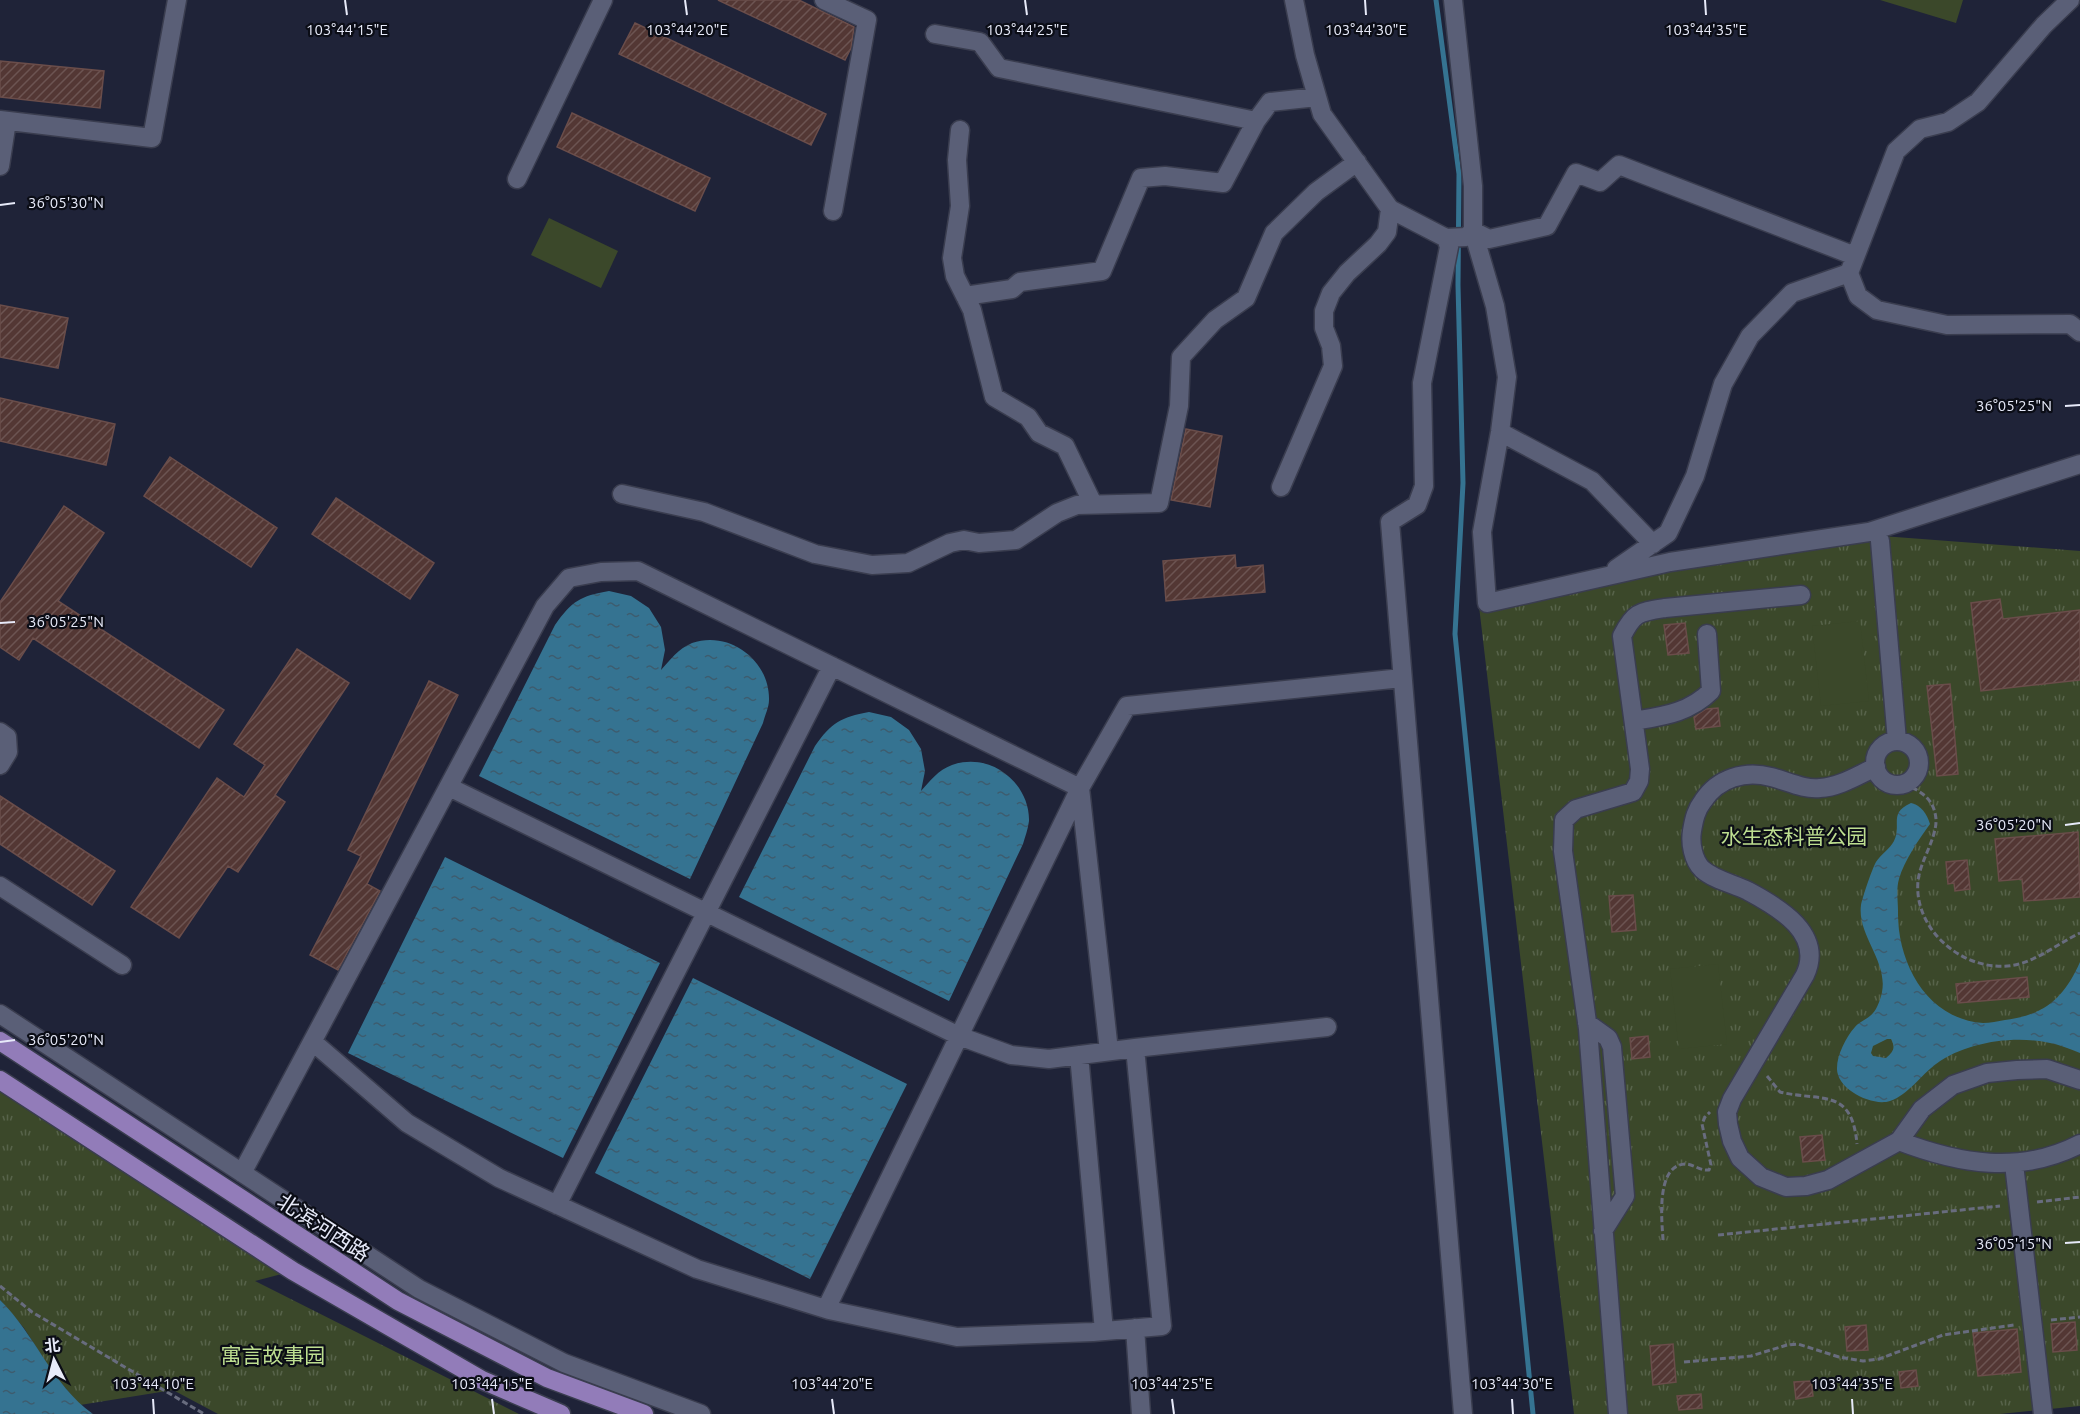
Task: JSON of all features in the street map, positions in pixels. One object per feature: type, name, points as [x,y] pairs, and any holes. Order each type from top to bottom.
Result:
[{"type":"main road","name":"北滨河西路","points":[[0,1041],[398,1301],[547,1378],[644,1414]]},
{"type":"main road","points":[[0,1080],[293,1271],[482,1380],[561,1414]]},
{"type":"street","points":[[517,179],[603,0]]},
{"type":"street","points":[[824,0],[867,20],[833,211]]},
{"type":"street","points":[[1294,0],[1305,55],[1322,114],[1390,209],[1446,238],[1469,234],[1489,239],[1547,226],[1576,173],[1600,182],[1619,165],[1852,264]]},
{"type":"street","points":[[1453,0],[1473,186],[1469,234],[1495,306],[1507,377],[1500,432],[1482,532],[1487,603],[1670,561],[1869,532],[2080,464]]},
{"type":"street","points":[[2070,0],[2044,26],[1978,102],[1948,122],[1920,129],[1896,151],[1852,264],[1858,296],[1877,310],[1947,325],[2070,324],[2080,332]]},
{"type":"street","points":[[0,165],[4,121],[153,138],[177,3]]},
{"type":"street","points":[[935,34],[980,42],[999,68],[1256,121]]},
{"type":"street","points":[[965,296],[1012,289],[1020,282],[1102,271],[1141,178],[1165,176],[1223,183],[1256,121],[1270,102],[1317,97]]},
{"type":"street","points":[[960,130],[957,160],[960,206],[952,258],[955,276],[972,310],[994,397],[1028,417],[1039,433],[1065,446],[1094,504]]},
{"type":"street","points":[[622,494],[704,512],[815,554],[872,565],[908,563],[950,543],[964,540],[979,543],[1016,540],[1057,513],[1077,505],[1159,503],[1179,406],[1181,357],[1215,320],[1246,298],[1274,233],[1316,192],[1357,162]]},
{"type":"street","points":[[1281,487],[1333,366],[1331,346],[1324,328],[1324,311],[1331,293],[1347,273],[1383,238],[1387,232],[1390,209]]},
{"type":"street","points":[[1446,238],[1449,247],[1422,382],[1424,486],[1417,505],[1390,522],[1463,1414]]},
{"type":"street","points":[[1607,576],[1668,533],[1695,476],[1723,384],[1750,336],[1792,293],[1852,264]]},
{"type":"street","points":[[1500,432],[1592,480],[1653,544]]},
{"type":"street","points":[[1880,541],[1897,741]]},
{"type":"street","points":[[242,1173],[545,606],[569,578],[601,572],[638,571],[1080,788]]},
{"type":"street","points":[[1618,1414],[1587,1023],[1563,851],[1564,820],[1576,809],[1633,792],[1640,781],[1622,636],[1630,619],[1644,612],[1665,608],[1802,595]]},
{"type":"street","points":[[1634,722],[1680,712],[1701,701],[1711,691],[1707,634]]},
{"type":"street","points":[[557,1205],[832,666]]},
{"type":"street","points":[[826,1308],[1080,788],[1127,706],[1402,678]]},
{"type":"street","points":[[0,732],[7,737],[8,752],[0,765]]},
{"type":"street","points":[[1897,741],[1910,745],[1918,755],[1918,769],[1915,775],[1904,783],[1890,783],[1884,780],[1875,767],[1878,752],[1883,746],[1897,741]]},
{"type":"street","points":[[1875,767],[1836,786],[1818,789],[1763,775],[1741,775],[1725,779],[1698,807],[1691,837],[1697,862],[1710,875],[1748,891],[1789,917],[1807,938],[1811,953],[1805,975],[1732,1099],[1727,1112],[1732,1142],[1740,1158],[1761,1177],[1786,1187],[1806,1186],[1828,1180],[1899,1141],[1922,1110],[1953,1085],[1988,1073],[2048,1069],[2080,1080]]},
{"type":"street","points":[[449,787],[960,1036],[1011,1055],[1049,1059],[1135,1047],[1327,1027]]},
{"type":"street","points":[[1080,788],[1109,1051]]},
{"type":"street","points":[[0,886],[122,965]]},
{"type":"street","points":[[0,1014],[419,1289],[564,1363],[700,1414]]},
{"type":"street","points":[[1587,1023],[1608,1038],[1612,1047],[1625,1196],[1603,1231]]},
{"type":"street","points":[[313,1042],[407,1123],[499,1178],[696,1269],[826,1308],[957,1337],[1162,1326],[1135,1047]]},
{"type":"street","points":[[1079,1055],[1104,1330]]},
{"type":"street","points":[[1899,1141],[1947,1157],[1996,1164],[2014,1164],[2065,1152],[2080,1144]]},
{"type":"street","points":[[2014,1164],[2043,1414]]},
{"type":"street","points":[[1134,1328],[1141,1414]]},
{"type":"path","points":[[1904,783],[1926,794],[1932,804],[1936,819],[1918,880],[1919,902],[1930,927],[1951,951],[1995,968],[2035,958],[2080,933]]},
{"type":"path","points":[[1758,1055],[1769,1081],[1780,1092],[1831,1099],[1851,1114],[1859,1164]]},
{"type":"path","points":[[1663,1240],[1660,1200],[1668,1174],[1676,1167],[1688,1164],[1702,1171],[1709,1170],[1711,1165],[1702,1124],[1705,1117],[1712,1111],[1727,1112]]},
{"type":"path","points":[[1718,1234],[2080,1197]]},
{"type":"path","points":[[0,1286],[32,1312],[204,1414]]},
{"type":"path","points":[[1684,1362],[1750,1356],[1798,1344],[1839,1357],[1863,1361],[1879,1359],[1942,1335],[2080,1317]]},
{"type":"green space","points":[[1880,0],[1963,0],[1956,23]]},
{"type":"green space","points":[[549,218],[618,251],[601,288],[531,255]]},
{"type":"green space","name":"水生态科普公园","points":[[1869,535],[2080,551],[2080,1406],[2000,1414],[1574,1414],[1479,606],[1671,565]]},
{"type":"green space","points":[[1860,621],[1869,701],[1821,706],[1812,626]]},
{"type":"green space","points":[[1718,964],[1727,1044],[1679,1049],[1670,969]]},
{"type":"green space","name":"寓言故事园","points":[[0,1080],[293,1271],[255,1281],[519,1414],[218,1414],[173,1390],[80,1405],[54,1375],[24,1328],[0,1300]]},
{"type":"water","points":[[609,591],[631,596],[649,608],[661,627],[665,650],[661,670],[687,645],[706,640],[720,641],[733,645],[755,661],[768,686],[769,703],[763,723],[690,879],[479,776],[555,625],[578,601]]},
{"type":"water","points":[[869,712],[891,717],[909,730],[921,749],[925,771],[921,791],[947,767],[966,762],[980,762],[1005,774],[1015,783],[1028,807],[1029,821],[1023,844],[949,1001],[739,897],[815,746],[838,722]]},
{"type":"water","points":[[1911,803],[1918,806],[1925,813],[1930,824],[1901,872],[1897,895],[1899,930],[1903,949],[1909,968],[1919,985],[1946,1011],[1963,1019],[1983,1023],[2019,1018],[2052,1003],[2067,986],[2080,962],[2080,1053],[2058,1045],[2036,1041],[1991,1042],[1948,1056],[1903,1094],[1883,1102],[1856,1095],[1842,1083],[1837,1068],[1843,1046],[1855,1027],[1874,1011],[1882,992],[1881,970],[1863,927],[1861,905],[1876,862],[1894,841],[1898,815],[1904,807]],"holes":[[[1891,1039],[1892,1052],[1886,1058],[1873,1056],[1871,1053],[1873,1046]]]},
{"type":"water","points":[[445,857],[660,963],[563,1158],[348,1053]]},
{"type":"water","points":[[693,978],[907,1084],[810,1279],[595,1173]]},
{"type":"water","points":[[0,1300],[24,1328],[66,1389],[93,1414],[0,1414]]},
{"type":"building","points":[[718,0],[799,0],[854,27],[851,48],[845,60]]},
{"type":"building","points":[[635,23],[826,114],[811,145],[619,54]]},
{"type":"building","points":[[0,61],[104,71],[100,108],[0,97]]},
{"type":"building","points":[[572,113],[710,178],[695,211],[557,147]]},
{"type":"building","points":[[0,305],[68,318],[58,368],[0,357]]},
{"type":"building","points":[[0,398],[115,424],[106,465],[0,441]]},
{"type":"building","points":[[1186,429],[1222,436],[1210,507],[1171,500]]},
{"type":"building","points":[[170,457],[277,528],[251,567],[144,496]]},
{"type":"building","points":[[336,498],[434,563],[410,599],[312,534]]},
{"type":"building","points":[[64,506],[104,533],[58,601],[224,710],[199,748],[33,638],[19,660],[0,647],[0,602]]},
{"type":"building","points":[[1235,555],[1236,568],[1263,565],[1265,592],[1166,601],[1163,561]]},
{"type":"building","points":[[2000,599],[2003,619],[2080,610],[2080,680],[1981,691],[1971,603]]},
{"type":"building","points":[[1685,623],[1689,653],[1668,655],[1664,625]]},
{"type":"building","points":[[297,649],[349,683],[275,795],[285,802],[238,872],[228,866],[179,938],[131,907],[217,778],[244,797],[265,765],[234,744]]},
{"type":"building","points":[[429,681],[458,695],[367,884],[380,891],[338,970],[310,955],[361,856],[348,850]]},
{"type":"building","points":[[1950,684],[1958,774],[1937,776],[1927,686]]},
{"type":"building","points":[[1718,708],[1720,726],[1696,729],[1694,717],[1706,709]]},
{"type":"building","points":[[0,796],[115,871],[92,905],[0,844]]},
{"type":"building","points":[[2078,832],[2080,897],[2024,901],[2022,879],[1999,881],[1995,839]]},
{"type":"building","points":[[1967,860],[1970,889],[1955,891],[1954,883],[1948,884],[1946,862]]},
{"type":"building","points":[[1633,895],[1636,930],[1612,932],[1609,896]]},
{"type":"building","points":[[2027,977],[2029,997],[1958,1003],[1956,984]]},
{"type":"building","points":[[1648,1036],[1650,1057],[1632,1059],[1630,1038]]},
{"type":"building","points":[[1822,1135],[1825,1160],[1803,1162],[1800,1137]]},
{"type":"building","points":[[2075,1322],[2077,1350],[2053,1352],[2051,1324]]},
{"type":"building","points":[[1866,1325],[1868,1350],[1847,1351],[1845,1327]]},
{"type":"building","points":[[2017,1329],[2021,1372],[1978,1376],[1973,1333]]},
{"type":"building","points":[[1673,1344],[1676,1382],[1653,1385],[1650,1346]]},
{"type":"building","points":[[1916,1370],[1918,1386],[1901,1388],[1899,1372]]},
{"type":"building","points":[[1811,1381],[1813,1396],[1796,1399],[1794,1382]]},
{"type":"building","points":[[1701,1394],[1702,1408],[1679,1410],[1677,1396]]},
{"type":"waterway","points":[[1436,0],[1459,174],[1458,285],[1463,483],[1455,634],[1533,1414]]}]
